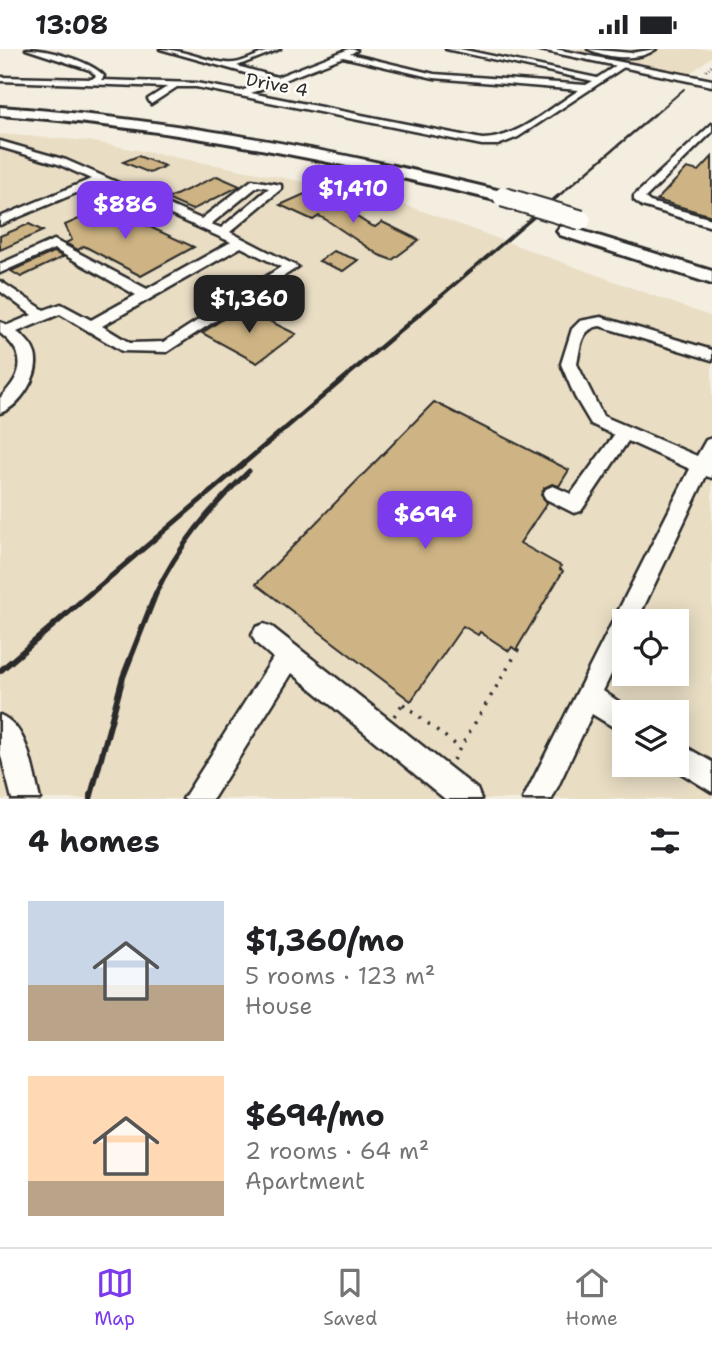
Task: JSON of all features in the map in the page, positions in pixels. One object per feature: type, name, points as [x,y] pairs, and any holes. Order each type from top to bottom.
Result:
[{"type":"highway","points":[[0,111],[99,119],[225,135],[335,155],[574,225],[712,261]]},
{"type":"highway","points":[[0,120],[110,130],[261,153],[496,203]]},
{"type":"highway","points":[[574,225],[712,278]]},
{"type":"main road","points":[[541,49],[712,83]]},
{"type":"street","points":[[30,49],[93,68],[100,76],[93,83]]},
{"type":"street","points":[[164,49],[229,67],[244,79]]},
{"type":"street","points":[[229,67],[276,49]]},
{"type":"street","points":[[242,94],[355,49]]},
{"type":"street","points":[[450,49],[600,80]]},
{"type":"street","points":[[592,49],[634,56],[645,54],[652,49]]},
{"type":"street","points":[[341,54],[434,76],[588,88],[623,65]]},
{"type":"street","points":[[226,91],[244,79],[257,76],[275,79]]},
{"type":"street","name":"Drive 4","points":[[0,79],[176,84],[242,94],[468,139],[498,142],[515,135],[588,88]]},
{"type":"street","points":[[150,101],[176,84]]},
{"type":"street","points":[[712,127],[638,198],[646,204],[712,223]]},
{"type":"street","points":[[0,144],[62,162],[203,224],[291,267],[167,347],[127,348],[61,308],[43,315],[6,336],[27,355],[26,375],[10,399],[0,407]]},
{"type":"street","points":[[0,221],[100,179]]},
{"type":"street","points":[[203,224],[256,182],[277,187],[222,233]]},
{"type":"street","points":[[91,326],[241,242]]},
{"type":"street","points":[[0,269],[54,244],[146,295]]},
{"type":"street","points":[[0,285],[43,315]]},
{"type":"street","points":[[707,469],[597,420],[583,397],[569,364],[577,332],[585,324],[601,321],[712,355]]},
{"type":"street","points":[[553,493],[574,505],[625,432]]},
{"type":"street","points":[[537,799],[707,469],[712,445]]},
{"type":"street","points":[[264,635],[467,799]]},
{"type":"street","points":[[197,799],[289,655]]},
{"type":"street","points":[[588,696],[612,712]]},
{"type":"street","points":[[0,728],[15,751],[26,799]]},
{"type":"street","points":[[689,763],[712,778]]},
{"type":"path","points":[[442,778],[520,647],[518,645]]},
{"type":"path","points":[[402,704],[460,748]]},
{"type":"shaded area","points":[[546,49],[712,49],[712,56],[687,76]]},
{"type":"shaded area","points":[[0,134],[89,141],[384,197],[712,317],[712,799],[0,799]]},
{"type":"building","points":[[138,156],[165,166],[150,173],[123,162]]},
{"type":"building","points":[[712,157],[712,216],[657,200],[687,168],[699,171]]},
{"type":"building","points":[[217,176],[240,186],[192,210],[167,199]]},
{"type":"building","points":[[309,192],[331,200],[368,224],[375,227],[382,222],[419,240],[392,260],[379,255],[319,216],[313,220],[280,205]]},
{"type":"building","points":[[106,207],[194,247],[141,276],[84,246],[78,250],[65,243],[72,240],[65,225]]},
{"type":"building","points":[[29,224],[43,231],[0,250],[0,236]]},
{"type":"building","points":[[333,251],[358,260],[343,271],[319,261]]},
{"type":"building","points":[[54,252],[63,257],[21,277],[11,271]]},
{"type":"building","points":[[241,307],[296,334],[257,363],[202,333]]},
{"type":"building","points":[[434,402],[569,470],[559,486],[552,484],[544,488],[541,495],[547,503],[520,543],[561,566],[563,571],[516,650],[512,647],[509,651],[480,632],[478,635],[463,626],[411,701],[256,584]]},
{"type":"railway","points":[[653,116],[684,89]]},
{"type":"railway","points":[[556,198],[655,114]]},
{"type":"railway","points":[[434,302],[558,196]]},
{"type":"railway","points":[[281,432],[436,300]]},
{"type":"railway","points":[[89,595],[283,430]]},
{"type":"railway","points":[[156,593],[174,560],[196,529],[249,471]]},
{"type":"railway","points":[[0,671],[91,593]]},
{"type":"railway","points":[[90,799],[123,677],[156,593]]}]
